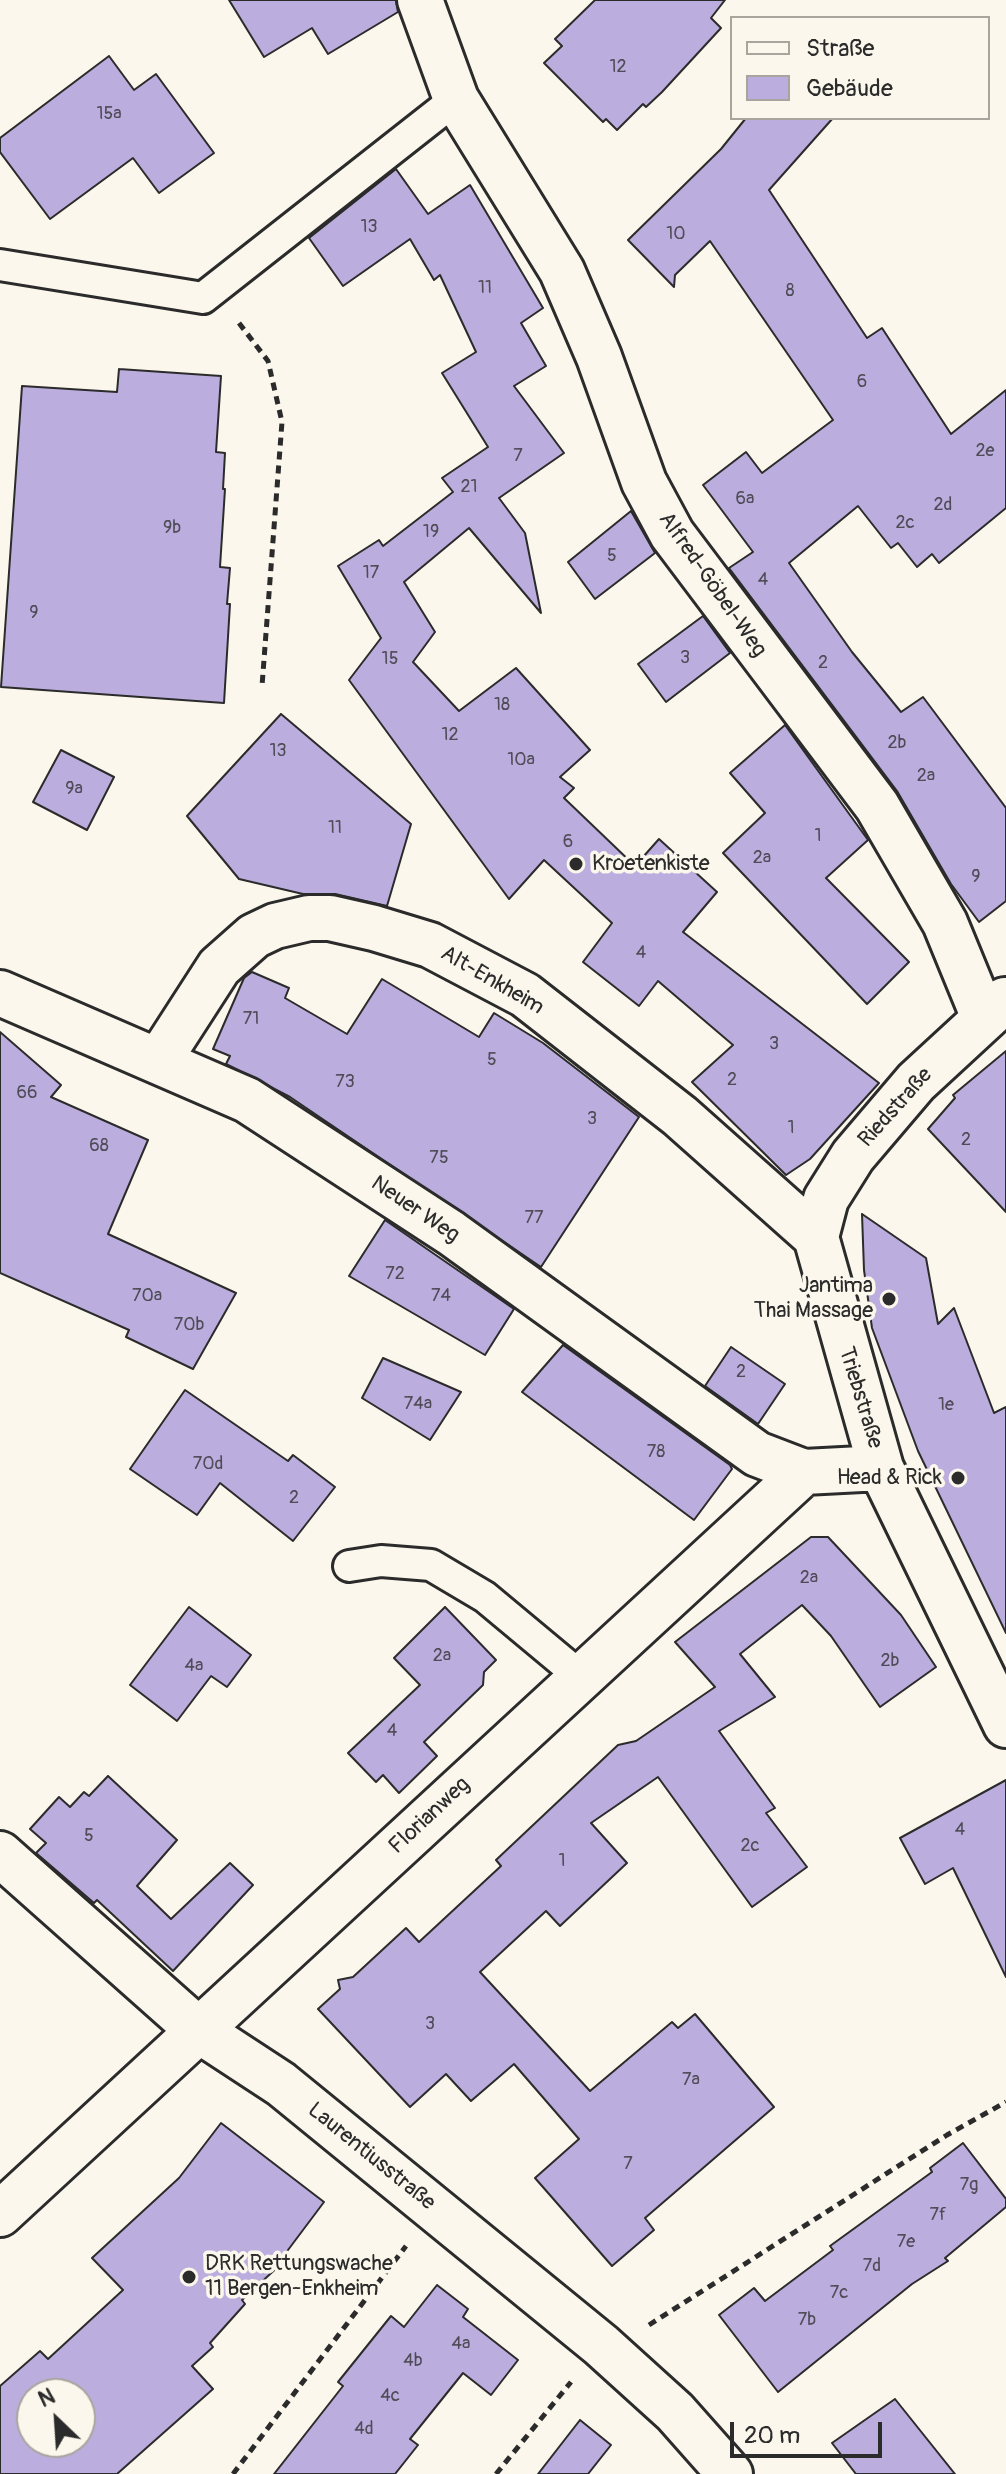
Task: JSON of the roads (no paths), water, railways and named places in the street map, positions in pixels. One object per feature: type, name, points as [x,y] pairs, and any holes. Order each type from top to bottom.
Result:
[{"type":"street","name":"Alfred-Göbel-Weg","points":[[420,0],[456,99],[562,271],[599,357],[644,482],[672,534],[877,806],[995,1009]]},
{"type":"street","name":"Alt-Enkheim","points":[[159,1060],[219,967],[254,936],[275,926],[309,918],[330,918],[374,928],[430,945],[525,995],[680,1116],[816,1237]]},
{"type":"street","name":"Neuer Weg","points":[[0,993],[247,1100],[451,1233],[757,1454],[804,1472]]},
{"type":"street","name":"Riedstraße","points":[[816,1237],[826,1199],[853,1156],[916,1082],[995,1009]]},
{"type":"street","name":"Triebstraße","points":[[816,1237],[881,1468],[1006,1725]]},
{"type":"street","points":[[804,1472],[881,1468]]},
{"type":"street","name":"Florianweg","points":[[0,2214],[804,1472]]},
{"type":"street","name":"Laurentiusstraße","points":[[0,1854],[197,2029],[281,2084],[604,2348],[675,2412],[730,2474]]},
{"type":"lane","points":[[0,265],[203,298],[456,99]]},
{"type":"lane","points":[[349,1566],[381,1561],[431,1565],[485,1597],[581,1677]]},
{"type":"place","name":"Kroetenkiste","points":[[576,864]]},
{"type":"place","name":"Jantima Thai Massage","points":[[889,1299]]},
{"type":"place","name":"Head & Rick","points":[[958,1478]]},
{"type":"place","name":"DRK Rettungswache 11 Bergen-Enkheim","points":[[189,2277]]}]
